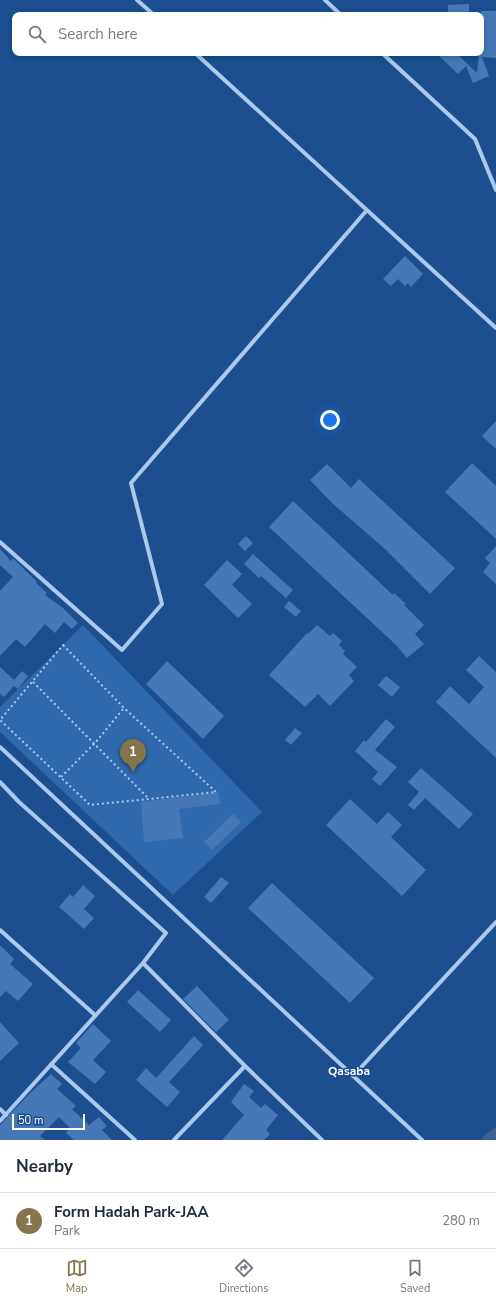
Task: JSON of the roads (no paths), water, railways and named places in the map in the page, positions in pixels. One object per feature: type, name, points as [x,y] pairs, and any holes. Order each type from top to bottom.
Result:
[{"type":"street","points":[[137,0],[151,12]]},
{"type":"street","points":[[325,0],[338,12]]},
{"type":"street","points":[[198,56],[496,328]]},
{"type":"street","points":[[385,56],[475,139],[496,190]]},
{"type":"street","points":[[0,542],[122,650],[162,604],[132,483],[367,210]]},
{"type":"street","points":[[0,747],[422,1140]]},
{"type":"street","points":[[0,782],[19,802],[166,933],[143,962],[0,1121]]},
{"type":"street","points":[[353,1076],[496,922]]},
{"type":"street","points":[[0,930],[95,1016]]},
{"type":"street","points":[[143,962],[245,1066],[322,1140]]},
{"type":"street","points":[[51,1064],[135,1140]]},
{"type":"street","points":[[174,1140],[245,1066]]},
{"type":"street","points":[[0,1109],[6,1115]]},
{"type":"waterway","points":[[487,1140],[496,1133]]},
{"type":"place","name":"Form Hadah Park-JAA","points":[[133,772]]},
{"type":"district","name":"Qasaba","points":[[349,1071]]}]
